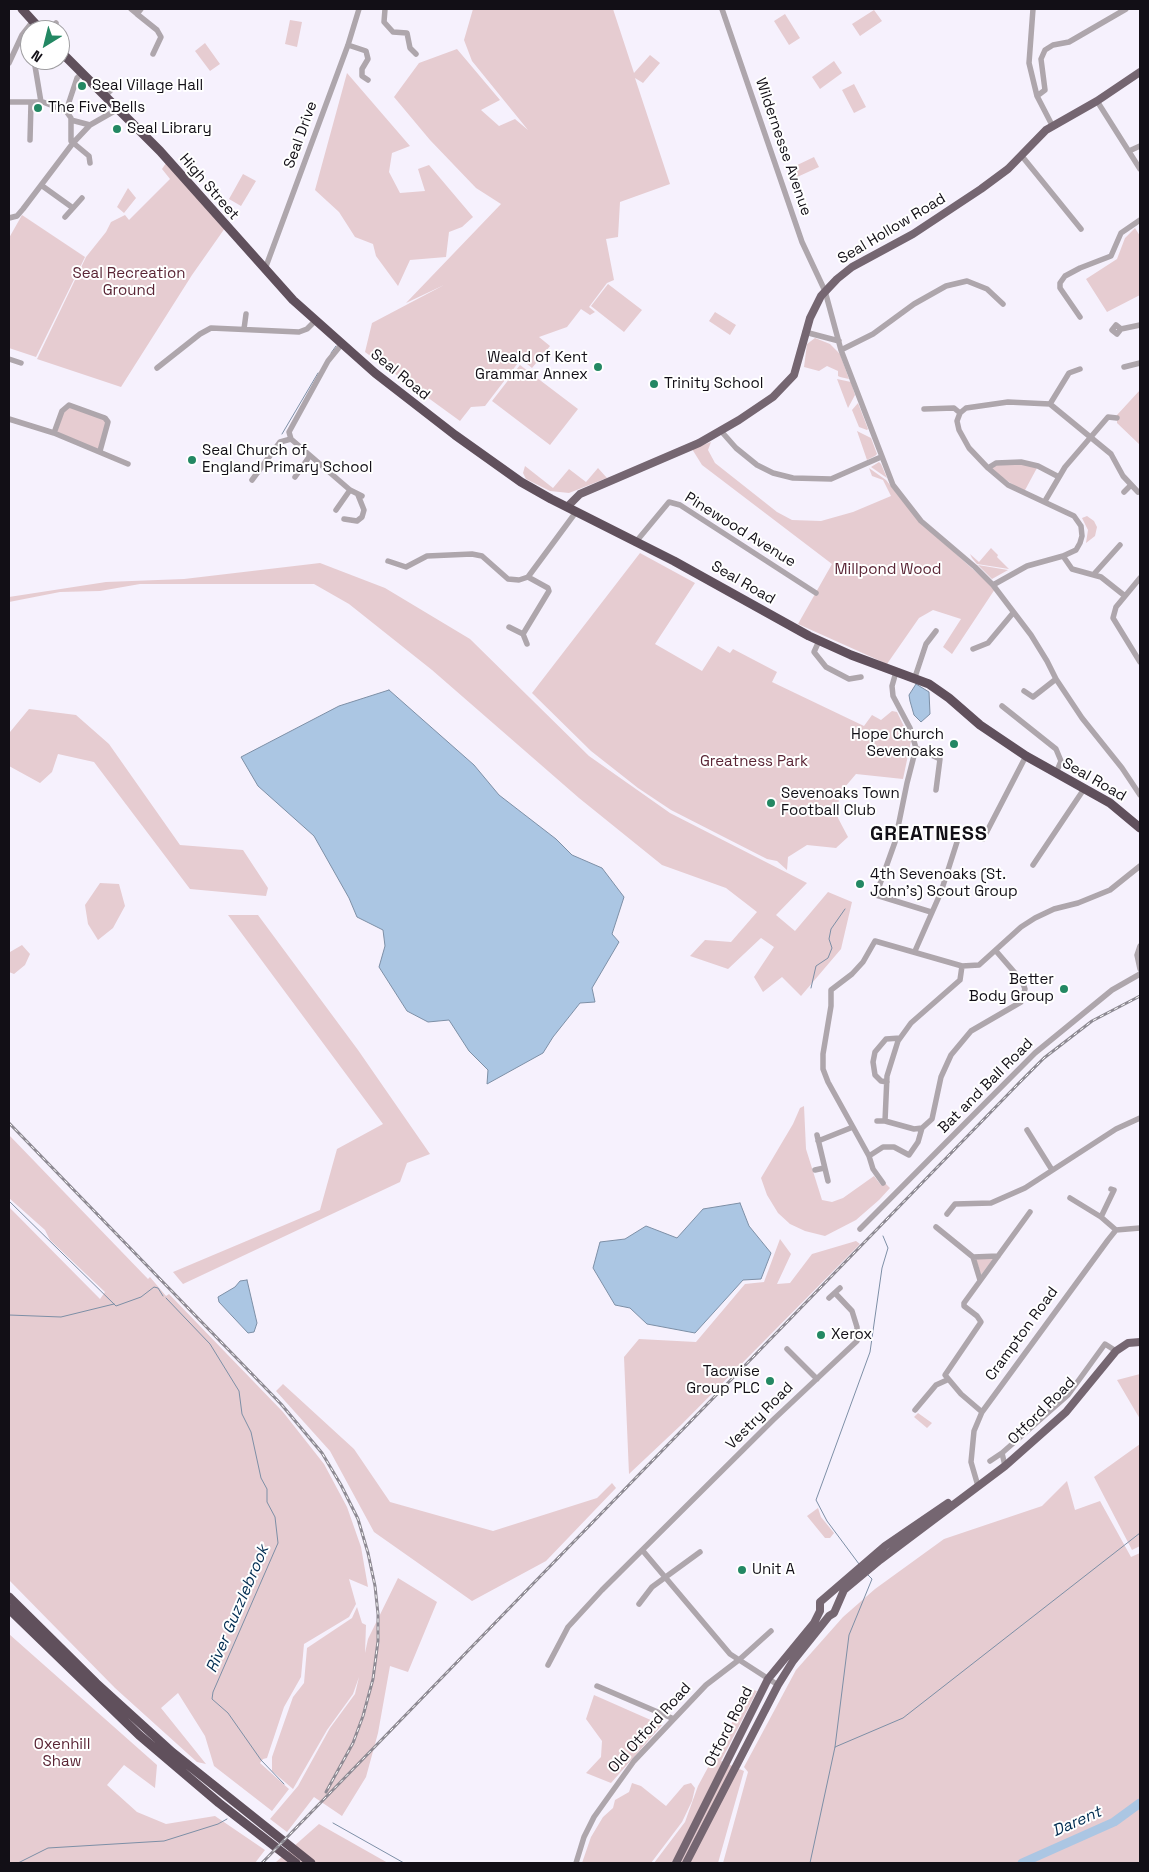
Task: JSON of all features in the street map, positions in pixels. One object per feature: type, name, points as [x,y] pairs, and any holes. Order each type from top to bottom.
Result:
[{"type":"highway","points":[[22,9],[32,20]]},
{"type":"highway","name":"High Street","points":[[70,61],[108,93],[118,109],[160,151],[265,269],[341,345]]},
{"type":"highway","name":"Seal Road","points":[[341,345],[454,435],[521,482],[635,543],[674,561],[819,641],[851,656],[915,678],[938,690],[980,725],[1026,756],[1117,808],[1140,828]]},
{"type":"highway","points":[[9,1596],[96,1683],[165,1746],[238,1808],[311,1863]]},
{"type":"highway","points":[[9,1609],[88,1688],[146,1741],[219,1803],[296,1863]]},
{"type":"main road","name":"Seal Hollow Road","points":[[567,507],[580,494],[677,454],[752,412],[789,383],[796,371],[805,332],[813,310],[825,291],[852,268],[913,234],[982,190],[1052,125],[1097,100],[1140,72]]},
{"type":"main road","name":"Otford Road","points":[[686,1863],[778,1685],[793,1661],[829,1616],[834,1613],[844,1590],[1005,1466],[1066,1412],[1116,1351],[1128,1343],[1140,1342]]},
{"type":"main road","name":"Otford Road","points":[[676,1863],[768,1679],[814,1623],[820,1611],[819,1605],[824,1598],[885,1546],[931,1513],[978,1486]]},
{"type":"main road","points":[[824,1598],[832,1599],[837,1607]]},
{"type":"main road","points":[[820,1611],[829,1616]]},
{"type":"street","points":[[131,9],[139,11],[157,30],[160,37],[153,54]]},
{"type":"street","name":"Seal Drive","points":[[265,269],[348,45],[359,9]]},
{"type":"street","points":[[385,9],[384,22],[393,32],[407,33],[410,48],[416,54]]},
{"type":"street","name":"Wildernesse Avenue","points":[[722,9],[802,242],[825,291],[858,397],[893,485],[921,520],[993,585],[1031,634],[1056,679],[1140,796]]},
{"type":"street","points":[[1033,9],[1029,63],[1037,96],[1052,125]]},
{"type":"street","points":[[1037,96],[1044,90],[1041,59],[1046,50],[1053,45],[1069,42],[1126,9]]},
{"type":"street","points":[[9,64],[20,39]]},
{"type":"street","points":[[348,45],[366,51],[368,60],[362,69],[362,76],[368,80]]},
{"type":"street","points":[[36,70],[41,102]]},
{"type":"street","points":[[66,111],[77,78],[82,73]]},
{"type":"street","points":[[1097,100],[1140,169]]},
{"type":"street","points":[[9,102],[41,102],[66,111],[71,120],[73,143],[89,156],[90,163]]},
{"type":"street","points":[[30,140],[31,102]]},
{"type":"street","points":[[9,218],[20,213],[73,143],[90,125],[118,109]]},
{"type":"street","points":[[71,120],[90,125]]},
{"type":"street","points":[[1129,152],[1140,146]]},
{"type":"street","points":[[1021,155],[1082,228]]},
{"type":"street","points":[[41,185],[73,208]]},
{"type":"street","points":[[65,217],[82,198]]},
{"type":"street","points":[[1080,317],[1072,312],[1060,288],[1060,283],[1065,276],[1080,268],[1111,256],[1121,232],[1138,222],[1140,230]]},
{"type":"street","points":[[842,350],[872,334],[914,304],[946,286],[967,281],[987,289],[1003,304]]},
{"type":"street","points":[[244,329],[246,314]]},
{"type":"street","points":[[157,368],[207,330],[218,327],[301,331],[307,330],[315,321]]},
{"type":"street","points":[[1121,329],[1140,325]]},
{"type":"street","points":[[805,332],[839,341]]},
{"type":"street","points":[[341,345],[328,361],[290,432],[290,439],[309,457],[360,496],[364,510],[362,517],[358,521],[344,519]]},
{"type":"street","points":[[9,359],[21,363]]},
{"type":"street","points":[[1124,367],[1140,363]]},
{"type":"street","points":[[1050,404],[1071,369],[1080,368]]},
{"type":"street","points":[[993,585],[1027,566],[1063,556],[1076,550],[1082,536],[1081,526],[1074,516],[1008,485],[988,468],[963,438],[957,421],[960,413],[966,408],[1008,402],[1050,404],[1111,454],[1131,485],[1138,492]]},
{"type":"street","points":[[54,433],[62,411],[69,405],[105,418],[108,422],[100,451]]},
{"type":"street","points":[[924,409],[954,408],[960,413]]},
{"type":"street","points":[[1045,501],[1059,477],[1108,417],[1117,418]]},
{"type":"street","points":[[9,419],[54,433],[128,464]]},
{"type":"street","points":[[721,431],[736,448],[758,465],[773,473],[793,478],[831,479],[881,457]]},
{"type":"street","points":[[252,480],[280,442],[290,439]]},
{"type":"street","points":[[295,476],[309,457]]},
{"type":"street","points":[[988,468],[996,463],[1021,462],[1038,466],[1059,477]]},
{"type":"street","points":[[1124,492],[1131,485]]},
{"type":"street","points":[[336,510],[350,490]]},
{"type":"street","name":"Pinewood Avenue","points":[[635,543],[669,502],[680,505],[816,593]]},
{"type":"street","points":[[388,561],[406,567],[419,563],[427,556],[472,554],[482,556],[508,579],[519,580],[528,576],[576,512]]},
{"type":"street","points":[[1094,574],[1119,547],[1112,543]]},
{"type":"street","points":[[446,548],[447,555]]},
{"type":"street","points":[[1063,556],[1072,569],[1094,574],[1105,579],[1125,596]]},
{"type":"street","points":[[523,634],[549,591],[548,588],[528,576]]},
{"type":"street","points":[[1140,578],[1113,613],[1113,622],[1140,662]]},
{"type":"street","points":[[973,650],[988,643],[1013,613]]},
{"type":"street","points":[[509,627],[523,634],[528,644]]},
{"type":"street","points":[[915,678],[926,644],[936,631]]},
{"type":"street","points":[[819,641],[814,652],[826,667],[849,679],[861,677]]},
{"type":"street","points":[[926,644],[933,648]]},
{"type":"street","points":[[896,672],[892,686],[893,696],[910,728],[916,748],[906,783],[896,842],[876,895],[931,912]]},
{"type":"street","points":[[1024,691],[1032,696],[1056,679]]},
{"type":"street","points":[[1002,708],[1048,740],[1056,749],[1062,761],[1056,773]]},
{"type":"street","points":[[916,748],[940,759],[936,790]]},
{"type":"street","points":[[982,839],[1026,756]]},
{"type":"street","points":[[938,780],[945,781]]},
{"type":"street","points":[[1033,865],[1084,789]]},
{"type":"street","points":[[915,951],[946,879],[957,842]]},
{"type":"street","points":[[883,1183],[873,1169],[869,1156],[828,1082],[823,1069],[823,1054],[831,1006],[831,990],[864,962],[876,941],[962,966],[979,965],[1021,927],[1035,918],[1054,909],[1078,903],[1110,890],[1140,866]]},
{"type":"street","points":[[1140,946],[1137,957],[1140,969]]},
{"type":"street","points":[[869,1156],[883,1147],[894,1147],[909,1155],[918,1142],[922,1128],[932,1119],[941,1077],[951,1055],[961,1041],[971,1031],[988,1020],[1013,1008],[1024,997],[1025,989],[1022,980],[996,951]]},
{"type":"street","points":[[885,1121],[886,1082],[890,1063],[900,1038],[911,1023],[960,980],[962,966]]},
{"type":"street","name":"Bat and Ball Road","points":[[860,1229],[1035,1052],[1112,990],[1140,974]]},
{"type":"street","points":[[886,1082],[880,1081],[875,1075],[873,1062],[875,1052],[886,1039],[900,1038]]},
{"type":"street","points":[[947,1214],[955,1204],[990,1203],[1025,1188],[1116,1128],[1140,1118]]},
{"type":"street","points":[[877,1121],[885,1121],[908,1128],[922,1128]]},
{"type":"street","points":[[828,1181],[818,1138],[852,1127]]},
{"type":"street","points":[[1027,1130],[1052,1170]]},
{"type":"street","points":[[815,1170],[824,1168]]},
{"type":"street","points":[[1101,1217],[1114,1190],[1110,1188]]},
{"type":"street","points":[[1070,1198],[1101,1217],[1116,1230],[1140,1228]]},
{"type":"street","points":[[982,1412],[948,1380],[945,1374],[981,1323],[979,1317],[964,1304],[1030,1212]]},
{"type":"street","points":[[936,1227],[973,1257],[980,1280]]},
{"type":"street","name":"Crampton Road","points":[[978,1486],[971,1462],[974,1431],[982,1412],[1060,1303],[1116,1230]]},
{"type":"street","points":[[973,1257],[998,1256]]},
{"type":"street","name":"Vestry Road","points":[[548,1665],[568,1627],[857,1341],[857,1327],[852,1311],[837,1290],[829,1298]]},
{"type":"street","name":"Otford Road","points":[[990,1461],[1002,1453],[1068,1395],[1105,1344],[1116,1351]]},
{"type":"street","points":[[787,1349],[817,1379]]},
{"type":"street","points":[[915,1410],[936,1385],[948,1380]]},
{"type":"street","name":"Otford Road","points":[[1002,1453],[1005,1466]]},
{"type":"street","points":[[643,1551],[730,1654],[778,1685]]},
{"type":"street","points":[[639,1604],[652,1587],[700,1552]]},
{"type":"street","name":"Old Otford Road","points":[[576,1863],[584,1837],[606,1799],[634,1762],[706,1685],[740,1659],[771,1631]]},
{"type":"street","points":[[597,1686],[674,1719]]},
{"type":"green space","points":[[473,9],[613,9],[634,73],[650,55],[660,63],[643,83],[635,78],[670,184],[620,202],[618,237],[606,239],[614,280],[607,283],[589,307],[595,312],[590,315],[581,309],[567,327],[539,337],[550,346],[532,368],[521,359],[485,406],[471,407],[460,421],[365,352],[372,323],[444,285],[406,303],[501,204],[476,188],[430,140],[394,97],[419,63],[457,49],[500,100],[481,110],[499,126],[515,119],[528,130],[472,61],[464,40]]},
{"type":"green space","points":[[874,10],[882,21],[860,36],[852,24]]},
{"type":"green space","points":[[785,14],[800,38],[789,45],[774,21]]},
{"type":"green space","points":[[290,20],[302,22],[297,47],[285,44]]},
{"type":"green space","points":[[205,43],[220,64],[210,71],[195,51]]},
{"type":"green space","points":[[834,61],[842,73],[820,89],[812,77]]},
{"type":"green space","points":[[347,73],[410,146],[392,153],[389,172],[400,193],[425,191],[418,169],[429,165],[473,217],[462,227],[449,232],[446,257],[410,260],[398,286],[376,256],[373,244],[355,237],[339,212],[315,190]]},
{"type":"green space","points":[[854,84],[866,107],[854,113],[842,90]]},
{"type":"green space","points":[[814,157],[819,167],[795,178],[791,168]]},
{"type":"green space","name":"Seal Recreation Ground","points":[[166,163],[225,228],[192,275],[121,387],[37,359],[86,257],[106,232],[111,222],[125,215],[129,220],[170,179],[162,169]]},
{"type":"green space","points":[[243,174],[256,181],[241,206],[229,199]]},
{"type":"green space","points":[[128,188],[136,198],[124,213],[117,207]]},
{"type":"green space","points":[[22,215],[85,257],[36,357],[9,348],[9,238]]},
{"type":"green space","points":[[1135,228],[1140,236],[1140,295],[1107,312],[1086,279],[1117,259],[1125,238]]},
{"type":"green space","points":[[608,284],[642,310],[624,332],[591,306]]},
{"type":"green space","points":[[715,312],[736,325],[730,335],[709,321]]},
{"type":"green space","points":[[815,338],[830,344],[840,354],[849,379],[838,376],[838,371],[827,366],[819,371],[804,367],[807,344]]},
{"type":"green space","points":[[520,365],[578,409],[550,445],[492,401]]},
{"type":"green space","points":[[837,379],[851,382],[855,395],[848,408]]},
{"type":"green space","points":[[1140,390],[1140,445],[1117,423],[1117,415]]},
{"type":"green space","points":[[858,403],[867,430],[859,427],[852,410]]},
{"type":"green space","points":[[69,405],[108,422],[100,451],[54,433],[62,411]]},
{"type":"green space","points":[[857,431],[871,438],[877,454],[875,456],[867,460]]},
{"type":"green space","name":"Millpond Wood","points":[[711,442],[708,450],[715,463],[777,512],[792,520],[821,521],[853,512],[891,496],[883,480],[872,476],[869,468],[886,480],[918,520],[995,589],[952,654],[943,647],[961,619],[933,610],[919,618],[887,664],[798,624],[832,564],[702,465],[692,449]]},
{"type":"green space","points":[[879,462],[881,464],[887,478],[871,467]]},
{"type":"green space","points":[[996,463],[1038,466],[1024,492],[988,468]]},
{"type":"green space","points":[[525,466],[553,488],[569,469],[586,482],[598,468],[607,478],[569,493],[550,491],[526,479],[523,473]]},
{"type":"green space","points":[[1087,516],[1094,521],[1097,527],[1095,536],[1086,543],[1088,530],[1082,518]]},
{"type":"green space","points":[[991,548],[1009,569],[977,564],[970,554],[979,562]]},
{"type":"green space","name":"Greatness Park","points":[[640,553],[695,583],[655,644],[702,671],[718,646],[730,653],[733,649],[777,672],[772,682],[864,726],[872,715],[881,720],[892,711],[897,712],[911,741],[903,779],[856,774],[839,794],[838,818],[848,837],[836,848],[807,845],[788,857],[787,870],[777,861],[767,859],[671,810],[638,788],[591,751],[532,693]]},
{"type":"green space","points":[[320,563],[385,588],[470,639],[589,756],[670,813],[807,883],[776,915],[795,931],[828,892],[852,902],[841,949],[801,996],[782,977],[763,992],[754,977],[774,947],[761,938],[728,969],[690,956],[705,940],[731,942],[757,912],[726,888],[662,865],[579,798],[432,670],[349,604],[314,584],[140,584],[100,591],[60,592],[9,602],[9,597],[106,582],[184,579]]},
{"type":"green space","points":[[978,565],[1008,570],[992,579]]},
{"type":"green space","points":[[29,709],[76,715],[109,744],[180,845],[243,850],[268,888],[266,896],[190,889],[94,762],[58,754],[52,772],[40,783],[9,766],[10,732]]},
{"type":"green space","points":[[100,883],[119,884],[125,906],[113,928],[98,940],[88,924],[85,905]]},
{"type":"green space","points":[[228,915],[258,915],[358,1050],[430,1154],[407,1163],[400,1182],[183,1284],[173,1272],[320,1210],[337,1149],[383,1124]]},
{"type":"green space","points":[[22,945],[30,954],[25,965],[14,974],[9,972],[10,952]]},
{"type":"green space","points":[[804,1106],[806,1149],[822,1200],[832,1202],[843,1198],[874,1176],[881,1185],[885,1183],[890,1188],[856,1220],[825,1236],[805,1231],[790,1224],[778,1213],[767,1195],[761,1178],[793,1124],[800,1108]]},
{"type":"green space","points":[[9,1135],[148,1279],[150,1277],[166,1296],[169,1294],[283,1412],[324,1464],[347,1507],[361,1547],[368,1587],[349,1579],[356,1604],[349,1617],[304,1644],[301,1677],[284,1707],[267,1758],[263,1759],[260,1763],[289,1789],[272,1811],[214,1766],[205,1736],[178,1693],[161,1708],[206,1764],[197,1762],[115,1688],[9,1580],[9,1207],[100,1299],[105,1292],[50,1240],[45,1230],[9,1198]]},
{"type":"green space","points":[[780,1239],[791,1254],[777,1284],[790,1283],[812,1254],[856,1241],[860,1244],[681,1425],[629,1474],[624,1357],[639,1339],[696,1342],[745,1284],[764,1282]]},
{"type":"green space","points":[[992,1256],[993,1259],[981,1275],[976,1259]]},
{"type":"green space","points":[[1140,1374],[1140,1419],[1117,1380]]},
{"type":"green space","points":[[283,1384],[354,1449],[390,1502],[493,1531],[597,1498],[612,1483],[616,1488],[546,1561],[472,1601],[374,1532],[330,1451],[276,1391]]},
{"type":"green space","points":[[918,1413],[932,1423],[927,1428],[914,1417]]},
{"type":"green space","points":[[1140,1444],[1140,1546],[1132,1550],[1094,1477]]},
{"type":"green space","points":[[1067,1481],[1075,1510],[1100,1501],[1131,1557],[1140,1553],[1140,1863],[723,1863],[748,1772],[744,1767],[796,1670],[843,1617],[875,1589],[944,1539],[1042,1506]]},
{"type":"green space","points":[[818,1508],[821,1517],[834,1533],[830,1538],[825,1538],[807,1516]]},
{"type":"green space","points":[[398,1578],[437,1602],[408,1672],[390,1666],[378,1733],[366,1777],[342,1816],[314,1797],[287,1832],[270,1819],[298,1786],[330,1728],[355,1694],[359,1677],[353,1694],[327,1730],[293,1789],[272,1771],[272,1757],[293,1697],[304,1683],[307,1648],[352,1618],[357,1607],[362,1623],[366,1625],[365,1653],[368,1639]]},
{"type":"green space","name":"Oxenhill Shaw","points":[[9,1634],[157,1765],[155,1788],[124,1765],[107,1785],[137,1812],[166,1824],[215,1816],[265,1850],[255,1863],[9,1863]]},
{"type":"green space","points":[[750,1689],[757,1691],[721,1761],[744,1771],[718,1863],[654,1863],[685,1822],[698,1786]]},
{"type":"green space","points":[[594,1695],[662,1725],[611,1783],[586,1773],[601,1757],[602,1741],[586,1719]]},
{"type":"green space","points":[[632,1783],[641,1786],[666,1806],[684,1785],[691,1783],[695,1788],[692,1801],[682,1822],[651,1863],[582,1863],[591,1837],[603,1817],[613,1808],[615,1800],[629,1792]]},
{"type":"green space","points":[[319,1824],[388,1863],[276,1862]]},
{"type":"water","points":[[916,684],[929,692],[930,714],[921,722],[914,715],[909,695]]},
{"type":"water","points":[[389,690],[474,765],[499,795],[556,839],[572,855],[602,868],[624,897],[612,934],[619,942],[592,988],[595,1002],[580,1003],[543,1053],[487,1084],[488,1070],[469,1051],[449,1020],[428,1022],[407,1011],[379,967],[385,946],[383,930],[357,917],[349,898],[314,836],[258,786],[241,757],[339,706]]},
{"type":"water","points":[[740,1203],[749,1226],[771,1253],[761,1279],[743,1280],[695,1333],[647,1324],[630,1308],[615,1305],[593,1268],[600,1242],[625,1239],[646,1226],[677,1238],[703,1209]]},
{"type":"water","points":[[247,1280],[257,1323],[254,1332],[248,1333],[219,1302],[218,1297],[235,1287],[240,1281]]},
{"type":"waterway","points":[[331,353],[336,346]]},
{"type":"waterway","points":[[282,434],[318,373]]},
{"type":"waterway","points":[[811,988],[816,966],[828,958],[832,948],[829,939],[831,929],[845,909]]},
{"type":"waterway","name":"River Guzzlebrook","points":[[9,1201],[116,1306],[141,1297],[154,1287],[158,1288],[163,1296]]},
{"type":"waterway","points":[[859,1564],[827,1521],[816,1500],[870,1352],[882,1268],[888,1248],[883,1236]]},
{"type":"waterway","name":"River Guzzlebrook","points":[[166,1298],[210,1344],[239,1391],[242,1414],[251,1432],[261,1478],[267,1489],[267,1502],[275,1517],[278,1543],[213,1692],[212,1699],[228,1713],[261,1760],[284,1784]]},
{"type":"waterway","points":[[9,1315],[61,1317],[114,1304]]},
{"type":"waterway","points":[[810,1863],[835,1747],[903,1718],[1140,1533]]},
{"type":"waterway","points":[[835,1747],[849,1635],[872,1579],[868,1575]]},
{"type":"waterway","name":"Darent","points":[[1022,1863],[1114,1822],[1140,1803]]},
{"type":"waterway","points":[[18,1863],[48,1848],[164,1841],[218,1824],[227,1819]]},
{"type":"waterway","name":"River Guzzlebrook","points":[[333,1823],[404,1863]]},
{"type":"railway","points":[[262,1863],[1044,1058],[1092,1021],[1140,996]]},
{"type":"railway","points":[[9,1123],[281,1404],[322,1453],[358,1519],[375,1586],[378,1641],[373,1679],[363,1716],[353,1743],[326,1792]]},
{"type":"place","name":"Seal Village Hall","points":[[82,86]]},
{"type":"place","name":"The Five Bells","points":[[38,108]]},
{"type":"place","name":"Seal Library","points":[[117,129]]},
{"type":"place","name":"Weald of Kent Grammar Annex","points":[[598,367]]},
{"type":"place","name":"Trinity School","points":[[654,384]]},
{"type":"place","name":"Seal Church of England Primary School","points":[[192,460]]},
{"type":"place","name":"Hope Church Sevenoaks","points":[[954,744]]},
{"type":"place","name":"Sevenoaks Town Football Club","points":[[771,803]]},
{"type":"place","name":"4th Sevenoaks (St. John's) Scout Group","points":[[860,884]]},
{"type":"place","name":"Better Body Group","points":[[1064,989]]},
{"type":"place","name":"Xerox","points":[[821,1335]]},
{"type":"place","name":"Tacwise Group PLC","points":[[770,1381]]},
{"type":"place","name":"Unit A","points":[[742,1570]]},
{"type":"district","name":"GREATNESS","points":[[929,835]]}]
